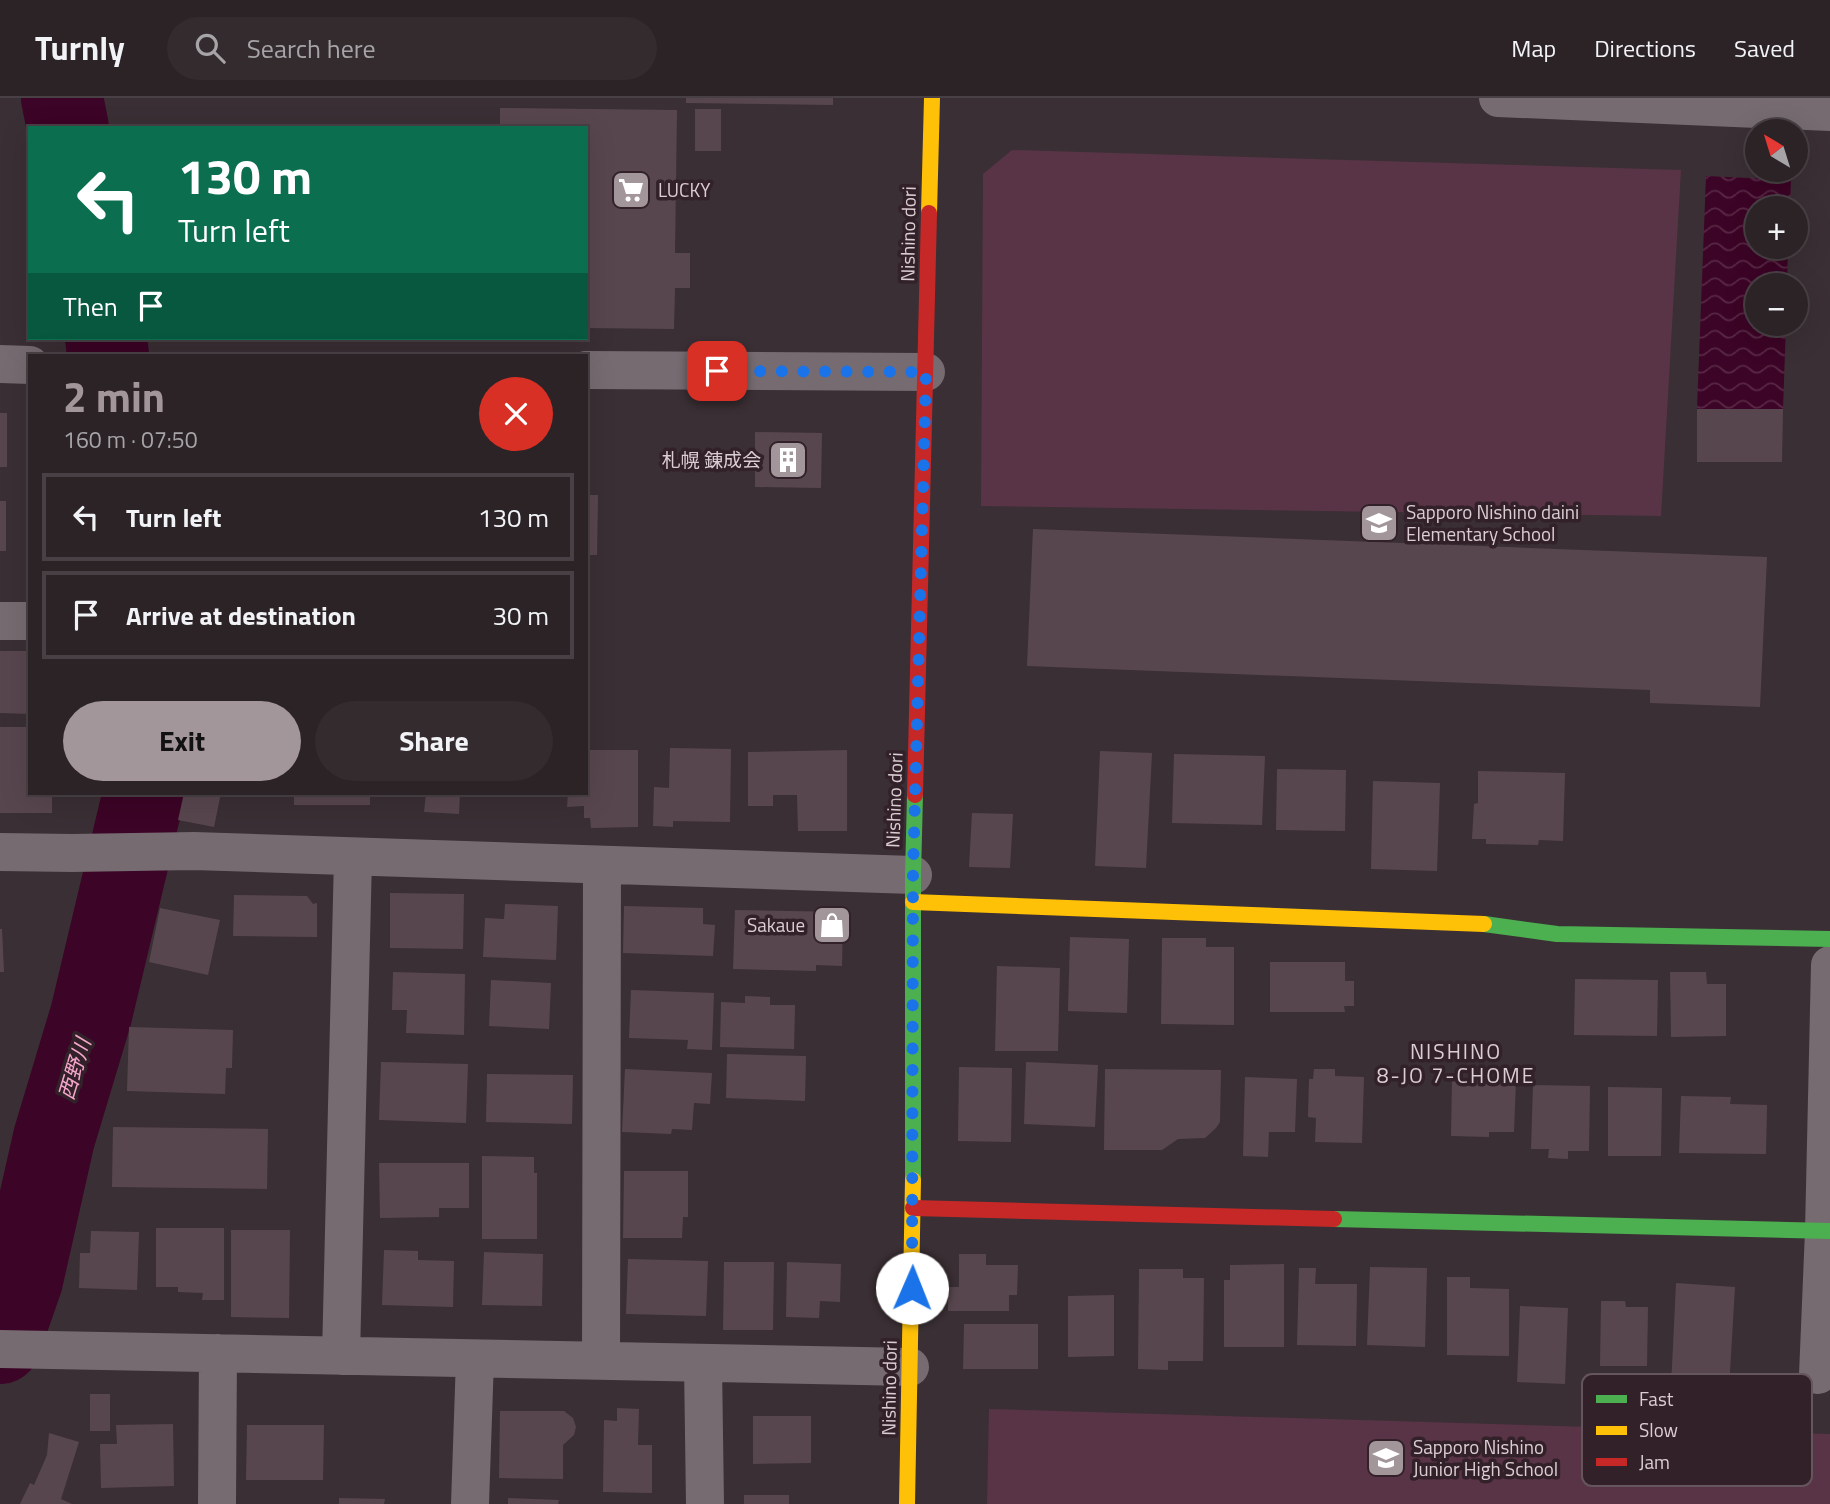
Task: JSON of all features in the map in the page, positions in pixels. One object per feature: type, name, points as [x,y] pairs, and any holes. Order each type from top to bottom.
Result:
[{"type":"street","name":"Nishino dori","points":[[907,1504],[913,1208],[913,889],[932,98]]},
{"type":"street","points":[[1497,98],[1611,100],[1830,111]]},
{"type":"street","points":[[0,364],[28,365]]},
{"type":"street","points":[[588,370],[926,372]]},
{"type":"street","points":[[0,621],[28,621]]},
{"type":"street","points":[[0,852],[194,851],[602,865],[913,889],[1494,924],[1557,934],[1830,939]]},
{"type":"street","points":[[341,1356],[353,857]]},
{"type":"street","points":[[601,1361],[602,865]]},
{"type":"street","points":[[1818,1375],[1827,1231],[1830,965]]},
{"type":"street","points":[[913,1208],[1827,1231]]},
{"type":"street","points":[[0,1349],[910,1367]]},
{"type":"street","points":[[217,1504],[218,1353]]},
{"type":"street","points":[[470,1504],[475,1359]]},
{"type":"street","points":[[703,1364],[705,1504]]},
{"type":"shaded area","points":[[1012,150],[1681,170],[1661,516],[981,506],[983,174]]},
{"type":"shaded area","name":"Sapporo Nishino Junior High School","points":[[989,1409],[1582,1427],[1582,1486],[1812,1486],[1812,1433],[1830,1434],[1830,1504],[987,1504]]},
{"type":"water","points":[[1706,176],[1745,178],[1745,182],[1791,182],[1790,196],[1745,196],[1745,259],[1788,259],[1787,273],[1745,273],[1745,336],[1786,336],[1783,409],[1697,409]]},
{"type":"building","points":[[686,98],[833,98],[833,105],[686,103]]},
{"type":"building","name":"LUCKY","points":[[500,108],[677,110],[675,253],[690,253],[690,288],[675,288],[674,329],[588,328],[588,126],[500,126]]},
{"type":"building","points":[[695,109],[721,109],[721,151],[695,151]]},
{"type":"building","points":[[1697,409],[1783,409],[1782,462],[1697,462]]},
{"type":"building","points":[[0,413],[7,413],[7,467],[0,467]]},
{"type":"building","name":"札幌 錬成会","points":[[755,432],[822,433],[821,488],[755,487]]},
{"type":"building","points":[[588,495],[598,495],[597,555],[588,555]]},
{"type":"building","points":[[0,501],[6,501],[6,551],[0,551]]},
{"type":"building","points":[[1033,529],[1767,557],[1760,707],[1650,703],[1650,690],[1027,666]]},
{"type":"building","points":[[0,651],[28,651],[28,714],[0,713]]},
{"type":"building","points":[[0,727],[28,727],[28,795],[52,795],[52,813],[0,813]]},
{"type":"building","points":[[670,748],[731,749],[730,822],[673,821],[673,827],[653,826],[654,787],[669,788]]},
{"type":"building","points":[[588,750],[638,750],[638,827],[591,828],[590,818],[584,818],[584,806],[567,807],[568,795],[588,795]]},
{"type":"building","points":[[847,750],[847,831],[798,831],[797,795],[773,795],[773,806],[748,806],[748,752]]},
{"type":"building","points":[[1100,751],[1152,753],[1146,868],[1095,866]]},
{"type":"building","points":[[1174,754],[1265,756],[1262,825],[1172,823]]},
{"type":"building","points":[[1277,769],[1346,770],[1345,831],[1276,830]]},
{"type":"building","points":[[1478,771],[1565,773],[1563,841],[1539,840],[1538,845],[1486,844],[1486,839],[1472,839],[1474,804],[1478,803]]},
{"type":"building","points":[[1373,781],[1440,783],[1437,871],[1371,869]]},
{"type":"building","points":[[184,795],[221,795],[214,827],[178,820]]},
{"type":"building","points":[[294,795],[370,795],[370,805],[294,805]]},
{"type":"building","points":[[426,795],[460,795],[459,814],[424,812]]},
{"type":"building","points":[[972,813],[1013,814],[1010,868],[969,867]]},
{"type":"building","points":[[390,893],[464,894],[463,949],[390,948]]},
{"type":"building","points":[[234,895],[307,896],[313,904],[317,903],[317,937],[233,936]]},
{"type":"building","points":[[505,904],[558,906],[556,960],[483,957],[485,918],[504,919]]},
{"type":"building","points":[[624,906],[703,908],[703,924],[715,925],[713,956],[623,953]]},
{"type":"building","points":[[160,908],[220,920],[208,975],[149,962]]},
{"type":"building","points":[[735,910],[843,912],[842,966],[816,965],[816,971],[733,969]]},
{"type":"building","points":[[2,929],[4,972],[0,972]]},
{"type":"building","points":[[1070,937],[1129,939],[1127,1013],[1068,1011]]},
{"type":"building","points":[[1162,938],[1206,938],[1206,947],[1234,947],[1234,1025],[1161,1024]]},
{"type":"building","points":[[1270,962],[1345,962],[1345,981],[1354,981],[1354,1006],[1344,1006],[1345,1012],[1270,1012]]},
{"type":"building","points":[[997,966],[1060,968],[1058,1051],[995,1051]]},
{"type":"building","points":[[393,972],[465,974],[464,1035],[406,1033],[407,1010],[392,1010]]},
{"type":"building","points":[[1670,972],[1706,972],[1707,984],[1726,984],[1726,1036],[1671,1037]]},
{"type":"building","points":[[1575,979],[1658,980],[1657,1036],[1574,1035]]},
{"type":"building","points":[[491,980],[551,983],[549,1029],[489,1026]]},
{"type":"building","points":[[631,990],[714,993],[712,1050],[687,1049],[688,1040],[629,1038]]},
{"type":"building","points":[[745,996],[770,997],[770,1005],[795,1005],[794,1049],[720,1047],[721,1002],[745,1003]]},
{"type":"building","points":[[129,1027],[233,1030],[232,1068],[226,1068],[225,1094],[127,1091]]},
{"type":"building","points":[[727,1054],[806,1056],[805,1101],[726,1098]]},
{"type":"building","points":[[381,1062],[468,1064],[466,1123],[379,1120]]},
{"type":"building","points":[[1026,1062],[1098,1065],[1095,1127],[1024,1124]]},
{"type":"building","points":[[959,1067],[1012,1068],[1011,1142],[958,1141]]},
{"type":"building","points":[[625,1069],[712,1073],[710,1104],[694,1103],[692,1130],[672,1129],[671,1134],[622,1132]]},
{"type":"building","points":[[1105,1069],[1221,1070],[1220,1122],[1205,1138],[1178,1139],[1162,1150],[1104,1150]]},
{"type":"building","points":[[1314,1069],[1335,1069],[1335,1076],[1364,1077],[1362,1143],[1315,1142],[1316,1118],[1308,1117],[1309,1079],[1313,1079]]},
{"type":"building","points":[[487,1074],[573,1075],[572,1124],[486,1122]]},
{"type":"building","points":[[1245,1077],[1297,1079],[1295,1132],[1269,1132],[1268,1157],[1243,1156]]},
{"type":"building","points":[[1452,1079],[1516,1080],[1514,1132],[1489,1132],[1489,1137],[1451,1136]]},
{"type":"building","points":[[1533,1085],[1590,1086],[1589,1151],[1568,1151],[1568,1159],[1548,1158],[1549,1149],[1531,1149]]},
{"type":"building","points":[[1608,1087],[1662,1088],[1661,1156],[1608,1156]]},
{"type":"building","points":[[1681,1096],[1731,1097],[1730,1104],[1767,1105],[1766,1154],[1679,1153]]},
{"type":"building","points":[[113,1127],[268,1129],[267,1189],[112,1187]]},
{"type":"building","points":[[482,1156],[534,1157],[534,1173],[537,1173],[537,1239],[482,1239]]},
{"type":"building","points":[[379,1163],[469,1163],[469,1208],[439,1208],[439,1217],[380,1218]]},
{"type":"building","points":[[624,1171],[688,1171],[688,1217],[683,1217],[682,1238],[623,1238]]},
{"type":"building","points":[[156,1228],[224,1228],[224,1300],[202,1300],[203,1293],[178,1292],[178,1287],[156,1287]]},
{"type":"building","points":[[231,1230],[290,1230],[289,1318],[231,1317]]},
{"type":"building","points":[[91,1231],[139,1232],[137,1290],[79,1288],[80,1253],[90,1253]]},
{"type":"building","points":[[384,1250],[418,1251],[418,1260],[454,1261],[453,1307],[382,1305]]},
{"type":"building","points":[[484,1252],[543,1254],[542,1306],[482,1305]]},
{"type":"building","points":[[959,1254],[986,1254],[986,1265],[1018,1265],[1017,1295],[1009,1295],[1009,1311],[948,1311],[948,1287],[959,1287]]},
{"type":"building","points":[[628,1259],[708,1261],[706,1316],[626,1314]]},
{"type":"building","points":[[724,1262],[774,1262],[773,1330],[723,1330]]},
{"type":"building","points":[[787,1262],[841,1264],[840,1302],[820,1301],[819,1318],[786,1317]]},
{"type":"building","points":[[1284,1264],[1284,1347],[1224,1347],[1224,1280],[1230,1280],[1230,1265]]},
{"type":"building","points":[[1370,1267],[1427,1268],[1425,1347],[1367,1345]]},
{"type":"building","points":[[1299,1268],[1316,1268],[1315,1284],[1357,1284],[1356,1346],[1297,1345]]},
{"type":"building","points":[[1139,1269],[1183,1269],[1183,1278],[1204,1278],[1203,1361],[1168,1361],[1168,1370],[1138,1369]]},
{"type":"building","points":[[1447,1277],[1470,1277],[1470,1288],[1509,1289],[1509,1356],[1447,1355]]},
{"type":"building","points":[[1676,1283],[1735,1287],[1730,1374],[1672,1374]]},
{"type":"building","points":[[1114,1295],[1114,1356],[1068,1357],[1068,1296]]},
{"type":"building","points":[[1601,1301],[1625,1301],[1626,1307],[1648,1307],[1647,1366],[1600,1366]]},
{"type":"building","points":[[1520,1306],[1568,1308],[1565,1384],[1517,1382]]},
{"type":"building","points":[[964,1324],[1038,1324],[1038,1369],[963,1369]]},
{"type":"building","points":[[90,1394],[110,1394],[110,1431],[90,1431]]},
{"type":"building","points":[[617,1408],[639,1409],[638,1445],[652,1445],[652,1493],[603,1492],[604,1420],[617,1421]]},
{"type":"building","points":[[500,1411],[564,1411],[573,1418],[576,1427],[574,1435],[563,1445],[563,1479],[499,1478]]},
{"type":"building","points":[[753,1416],[811,1416],[811,1463],[753,1464]]},
{"type":"building","points":[[173,1424],[174,1486],[101,1488],[100,1444],[117,1444],[116,1425]]},
{"type":"building","points":[[247,1425],[324,1425],[323,1480],[246,1480]]},
{"type":"building","points":[[49,1433],[79,1442],[61,1499],[72,1504],[20,1504],[30,1483],[34,1485],[47,1455]]},
{"type":"building","points":[[744,1495],[789,1495],[789,1504],[744,1504]]},
{"type":"building","points":[[339,1498],[385,1499],[384,1504],[339,1504]]},
{"type":"building","points":[[508,1498],[559,1500],[558,1504],[508,1504]]},
{"type":"waterway","name":"西野川","points":[[62,98],[68,126]]},
{"type":"waterway","name":"西野川","points":[[106,340],[108,354]]},
{"type":"waterway","name":"西野川","points":[[0,1343],[22,1280],[54,1138],[91,1015],[144,795]]},
{"type":"traffic: fast","points":[[913,1180],[915,795]]},
{"type":"traffic: fast","points":[[1484,924],[1557,934],[1830,939]]},
{"type":"traffic: fast","points":[[1334,1219],[1830,1231]]},
{"type":"traffic: slow","points":[[929,213],[932,98]]},
{"type":"traffic: slow","points":[[913,902],[1484,924]]},
{"type":"traffic: slow","points":[[907,1504],[913,1180]]},
{"type":"traffic: jam","points":[[915,795],[929,213]]},
{"type":"traffic: jam","points":[[913,1208],[1334,1219]]},
{"type":"place","name":"LUCKY","points":[[631,190]]},
{"type":"place","name":"札幌 錬成会","points":[[788,460]]},
{"type":"place","name":"Sapporo Nishino daini Elementary School","points":[[1379,523]]},
{"type":"place","name":"Sakaue","points":[[832,925]]},
{"type":"place","name":"Sapporo Nishino Junior High School","points":[[1386,1458]]},
{"type":"district","name":"NISHINO 8-JO 7-CHOME","points":[[1456,1064]]},
{"type":"route","points":[[717,371],[926,372],[913,875],[912,1288]]}]
